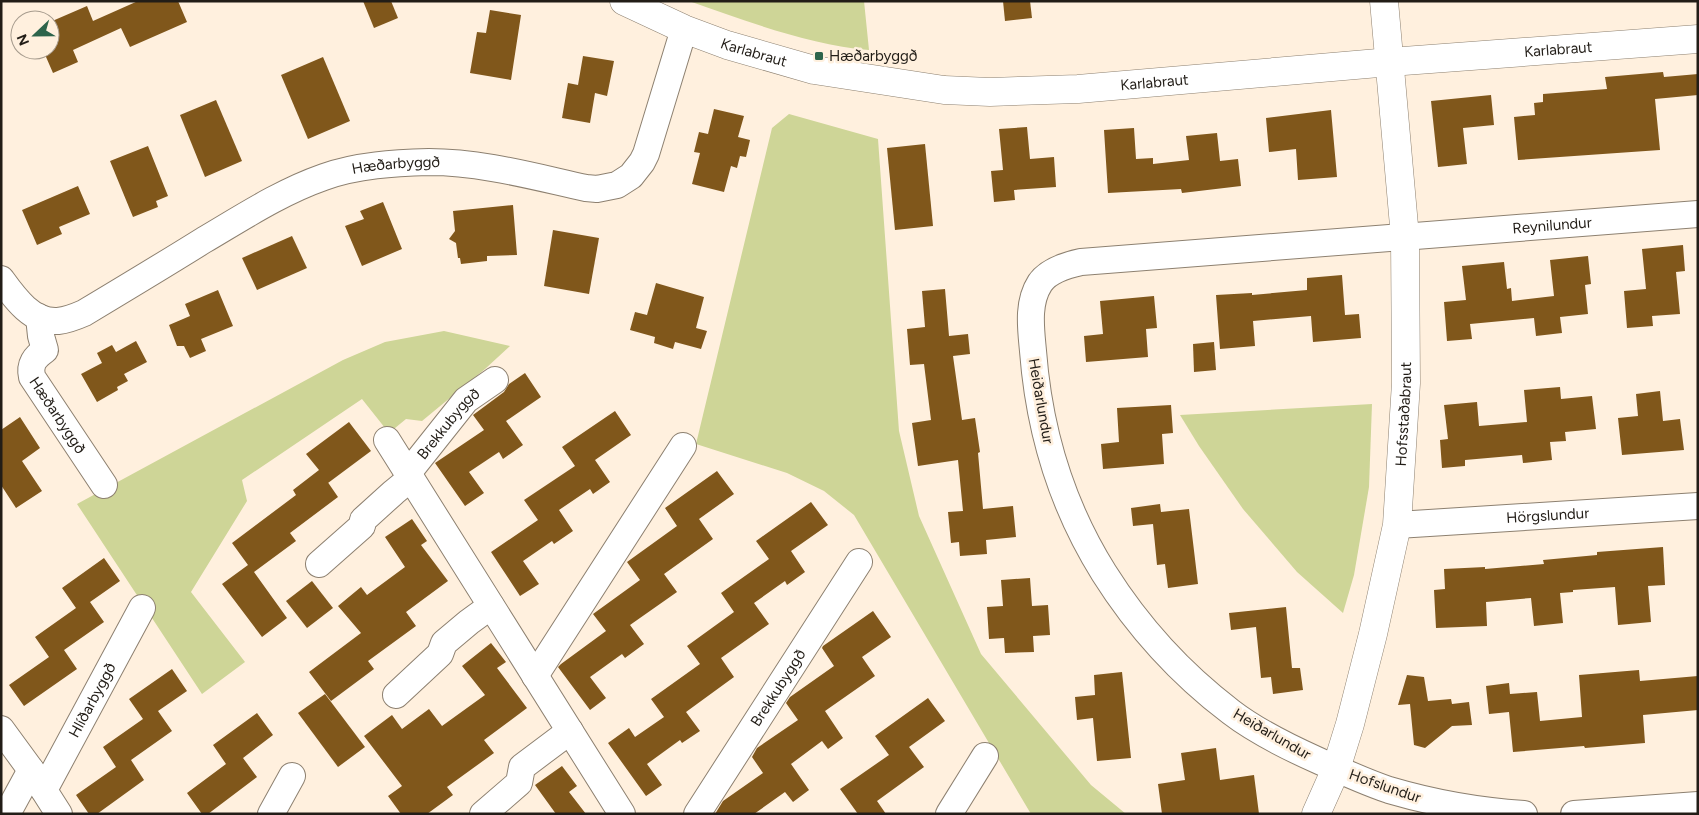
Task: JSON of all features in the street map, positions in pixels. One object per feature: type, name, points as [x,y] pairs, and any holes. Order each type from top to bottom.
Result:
[{"type":"street","name":"Karlabraut","points":[[624,1],[684,29],[727,45],[814,70],[944,90],[990,92],[1078,89],[1390,62],[1698,39]]},
{"type":"street","name":"Hofsstaðabraut","points":[[1316,814],[1336,769],[1350,724],[1371,644],[1397,525],[1406,383],[1405,237],[1384,1]]},
{"type":"street","name":"Hæðarbyggð","points":[[1,279],[23,307],[39,317],[55,322],[68,320],[84,313],[256,209],[299,187],[326,176],[356,169],[431,162],[483,167],[586,188],[597,189],[617,185],[631,176],[646,154],[684,29]]},
{"type":"street","name":"Reynilundur","points":[[1405,237],[1698,214]]},
{"type":"street","name":"Heiðarlundur","points":[[1336,769],[1277,740],[1232,713],[1176,665],[1149,635],[1112,584],[1093,554],[1058,480],[1040,410],[1034,374],[1030,316],[1035,293],[1040,282],[1057,270],[1081,262],[1405,237]]},
{"type":"street","name":"Hæðarbyggð","points":[[39,317],[45,350],[32,362],[30,369],[32,377],[104,484]]},
{"type":"street","name":"Brekkubyggð","points":[[319,564],[362,526],[363,520],[410,476],[466,400],[495,380]]},
{"type":"street","name":"Brekkubyggð","points":[[387,440],[622,814]]},
{"type":"street","points":[[535,676],[683,446]]},
{"type":"street","name":"Hörgslundur","points":[[1397,525],[1698,506]]},
{"type":"street","name":"Brekkubyggð","points":[[697,814],[860,562]]},
{"type":"street","points":[[396,695],[440,654],[444,643],[491,606]]},
{"type":"street","name":"Hlíðarbyggð","points":[[7,814],[38,780],[142,608]]},
{"type":"street","points":[[1,729],[38,780],[58,814]]},
{"type":"street","points":[[483,814],[519,783],[522,767],[570,730]]},
{"type":"street","points":[[949,814],[985,756]]},
{"type":"street","name":"Hofslundur","points":[[1336,769],[1387,789],[1425,800],[1471,809],[1524,814]]},
{"type":"street","points":[[271,814],[292,776]]},
{"type":"street","points":[[1574,814],[1698,805]]},
{"type":"green space","points":[[689,1],[864,1],[869,50],[801,38]]},
{"type":"green space","points":[[789,114],[878,139],[899,431],[919,516],[981,654],[1091,785],[1126,814],[1031,814],[854,515],[824,491],[787,473],[696,444],[772,128]]},
{"type":"green space","points":[[444,331],[510,346],[422,421],[406,419],[389,433],[362,399],[242,480],[247,501],[191,592],[245,662],[202,694],[77,504],[343,360],[385,342]]},
{"type":"green space","points":[[1372,404],[1369,487],[1354,575],[1343,613],[1297,572],[1243,509],[1180,415]]},
{"type":"building","points":[[138,1],[178,1],[187,22],[130,47],[121,28],[73,50],[78,62],[53,73],[47,60],[60,60],[60,18],[87,6],[93,21]]},
{"type":"building","points":[[363,1],[391,1],[398,18],[374,28]]},
{"type":"building","points":[[1003,1],[1030,1],[1032,18],[1005,21]]},
{"type":"building","points":[[490,10],[521,15],[511,80],[470,73],[477,32],[486,33]]},
{"type":"building","points":[[583,56],[614,61],[607,96],[595,93],[590,123],[562,118],[568,83],[578,85]]},
{"type":"building","points":[[323,57],[350,121],[308,139],[281,75]]},
{"type":"building","points":[[1663,72],[1664,77],[1698,74],[1698,95],[1655,99],[1660,150],[1518,160],[1514,117],[1535,115],[1534,103],[1543,102],[1543,94],[1607,89],[1605,77]]},
{"type":"building","points":[[1491,95],[1494,125],[1463,128],[1467,164],[1438,167],[1431,101]]},
{"type":"building","points":[[216,100],[242,161],[205,177],[180,115]]},
{"type":"building","points":[[714,109],[744,116],[738,137],[750,140],[746,157],[740,156],[737,168],[731,166],[724,192],[692,184],[700,153],[694,152],[699,132],[708,134]]},
{"type":"building","points":[[1331,110],[1337,177],[1298,180],[1296,149],[1269,152],[1266,118]]},
{"type":"building","points":[[1027,127],[1030,159],[1054,157],[1056,187],[1014,190],[1015,200],[994,202],[991,171],[1003,170],[999,129]]},
{"type":"building","points":[[1134,128],[1136,159],[1153,158],[1153,164],[1189,160],[1186,136],[1217,133],[1220,161],[1238,159],[1241,186],[1182,193],[1181,189],[1108,193],[1104,130]]},
{"type":"building","points":[[925,144],[933,226],[895,230],[887,148]]},
{"type":"building","points":[[148,146],[168,196],[156,201],[158,207],[133,217],[110,161]]},
{"type":"building","points":[[78,186],[90,214],[59,227],[62,234],[37,245],[22,210]]},
{"type":"building","points":[[383,202],[402,249],[362,266],[345,226],[364,219],[360,211]]},
{"type":"building","points":[[513,205],[517,255],[487,256],[487,261],[461,264],[460,258],[458,258],[456,243],[449,239],[455,231],[453,211]]},
{"type":"building","points":[[553,230],[599,238],[589,294],[544,286]]},
{"type":"building","points":[[292,236],[307,268],[257,290],[242,258]]},
{"type":"building","points":[[1683,245],[1685,271],[1676,272],[1680,314],[1652,316],[1653,326],[1627,328],[1624,291],[1646,289],[1642,249]]},
{"type":"building","points":[[1588,256],[1591,284],[1585,285],[1588,314],[1560,317],[1562,333],[1536,336],[1534,318],[1470,324],[1472,339],[1447,341],[1444,302],[1466,300],[1462,266],[1504,262],[1507,289],[1511,288],[1512,301],[1554,296],[1550,260]]},
{"type":"building","points":[[1342,275],[1345,315],[1359,314],[1361,338],[1313,342],[1311,316],[1253,321],[1255,346],[1220,349],[1216,295],[1252,293],[1252,295],[1307,290],[1307,278]]},
{"type":"building","points":[[656,283],[704,297],[696,328],[707,331],[701,349],[675,342],[673,349],[654,343],[655,337],[630,330],[635,312],[647,315]]},
{"type":"building","points":[[945,289],[949,336],[968,334],[970,354],[953,356],[962,420],[975,418],[980,452],[978,453],[983,509],[1013,506],[1016,537],[986,540],[987,554],[960,556],[959,542],[951,543],[948,512],[963,511],[958,460],[918,466],[912,423],[931,420],[924,364],[910,365],[907,329],[925,327],[922,291]]},
{"type":"building","points":[[218,290],[233,326],[201,339],[206,351],[190,358],[184,346],[177,346],[169,325],[190,316],[185,304]]},
{"type":"building","points":[[1154,296],[1157,328],[1146,329],[1148,357],[1086,362],[1084,336],[1103,334],[1100,301]]},
{"type":"building","points":[[136,341],[147,362],[124,374],[128,381],[117,387],[118,390],[97,402],[81,374],[102,363],[97,353],[112,345],[116,352]]},
{"type":"building","points":[[1214,342],[1216,370],[1194,372],[1193,344]]},
{"type":"building","points":[[525,373],[541,397],[506,421],[523,445],[503,459],[499,452],[469,472],[484,493],[465,506],[435,463],[484,430],[473,415],[504,392],[509,384]]},
{"type":"building","points":[[1560,387],[1561,399],[1592,396],[1596,429],[1565,432],[1566,441],[1550,442],[1552,460],[1523,463],[1522,455],[1465,460],[1465,466],[1442,468],[1440,440],[1448,439],[1444,405],[1477,402],[1479,426],[1527,422],[1524,390]]},
{"type":"building","points":[[1660,391],[1663,421],[1680,419],[1684,450],[1622,455],[1618,418],[1638,416],[1636,394]]},
{"type":"building","points":[[1171,405],[1173,433],[1162,434],[1164,464],[1103,469],[1101,444],[1119,442],[1117,408]]},
{"type":"building","points":[[615,411],[631,435],[595,460],[610,482],[593,494],[590,489],[559,510],[573,531],[554,544],[552,541],[523,561],[539,584],[520,596],[491,552],[538,520],[524,500],[575,466],[562,447]]},
{"type":"building","points":[[20,417],[40,448],[22,461],[42,491],[16,508],[1,485],[1,430]]},
{"type":"building","points":[[349,422],[371,451],[328,483],[338,497],[290,533],[296,541],[254,572],[287,618],[262,637],[222,584],[248,565],[232,543],[296,495],[293,490],[319,470],[306,454]]},
{"type":"building","points":[[717,471],[734,494],[699,519],[713,539],[664,574],[677,592],[630,625],[644,644],[625,658],[622,654],[590,677],[606,698],[590,710],[558,667],[606,631],[593,614],[640,580],[627,562],[677,526],[665,508]]},
{"type":"building","points":[[811,502],[828,525],[791,551],[805,572],[787,585],[785,581],[754,603],[769,624],[721,658],[734,677],[686,712],[700,731],[682,743],[680,740],[647,764],[662,785],[646,796],[608,743],[629,728],[635,737],[664,717],[651,699],[700,664],[687,646],[734,612],[721,593],[769,559],[756,541]]},
{"type":"building","points":[[1160,504],[1161,512],[1189,509],[1198,584],[1168,588],[1165,564],[1157,565],[1153,524],[1133,526],[1131,508]]},
{"type":"building","points":[[412,519],[427,541],[421,545],[448,581],[406,612],[416,626],[368,661],[374,669],[331,701],[309,672],[361,633],[338,606],[361,587],[367,595],[405,567],[385,537]]},
{"type":"building","points":[[1663,547],[1665,585],[1648,586],[1651,622],[1618,625],[1615,587],[1573,590],[1573,592],[1560,593],[1563,623],[1534,626],[1531,598],[1486,602],[1487,626],[1436,628],[1434,590],[1445,589],[1444,569],[1485,567],[1485,569],[1544,564],[1543,560],[1597,555],[1597,552]]},
{"type":"building","points":[[104,558],[120,581],[90,602],[104,622],[64,650],[77,669],[24,706],[9,685],[49,657],[35,637],[76,608],[62,588]]},
{"type":"building","points":[[1030,578],[1032,606],[1048,605],[1050,635],[1033,636],[1034,652],[1005,653],[1004,638],[989,639],[987,607],[1003,606],[1001,580]]},
{"type":"building","points":[[312,581],[333,608],[307,628],[286,601]]},
{"type":"building","points":[[1286,607],[1292,668],[1300,668],[1303,690],[1273,694],[1271,677],[1261,678],[1256,627],[1231,630],[1229,613]]},
{"type":"building","points":[[873,611],[891,637],[862,657],[875,676],[825,711],[843,738],[828,749],[822,741],[791,764],[809,790],[793,802],[785,792],[754,814],[715,814],[723,801],[763,773],[752,757],[757,748],[798,720],[786,703],[790,697],[834,666],[822,648],[823,646]]},
{"type":"building","points":[[491,643],[506,662],[497,668],[527,708],[484,740],[494,753],[447,787],[453,795],[427,814],[401,814],[388,796],[402,786],[364,736],[392,715],[402,729],[429,709],[442,726],[485,695],[462,666]]},
{"type":"building","points":[[172,669],[187,691],[158,711],[172,731],[131,760],[144,780],[97,814],[89,814],[76,795],[116,767],[103,747],[143,719],[129,699]]},
{"type":"building","points":[[1639,670],[1640,681],[1698,676],[1698,710],[1643,715],[1645,743],[1513,752],[1509,712],[1489,714],[1486,686],[1509,683],[1510,694],[1537,692],[1540,721],[1582,717],[1579,675]]},
{"type":"building","points":[[1122,672],[1131,758],[1097,761],[1093,718],[1077,720],[1075,697],[1095,695],[1094,675]]},
{"type":"building","points":[[1407,675],[1424,677],[1428,701],[1451,699],[1452,704],[1469,702],[1472,725],[1452,726],[1425,748],[1414,745],[1410,704],[1398,705]]},
{"type":"building","points":[[325,694],[365,747],[338,767],[298,713]]},
{"type":"building","points":[[928,698],[945,721],[909,747],[924,767],[877,801],[886,814],[858,814],[840,789],[889,755],[875,736]]},
{"type":"building","points":[[257,713],[273,735],[243,758],[257,777],[208,814],[202,814],[187,793],[226,764],[213,745]]},
{"type":"building","points":[[1216,748],[1220,780],[1254,775],[1259,814],[1162,814],[1158,784],[1185,780],[1181,753]]},
{"type":"building","points":[[562,766],[577,786],[569,792],[586,814],[556,814],[535,785]]},
{"type":"place","name":"Hæðarbyggð","points":[[819,56]]}]
